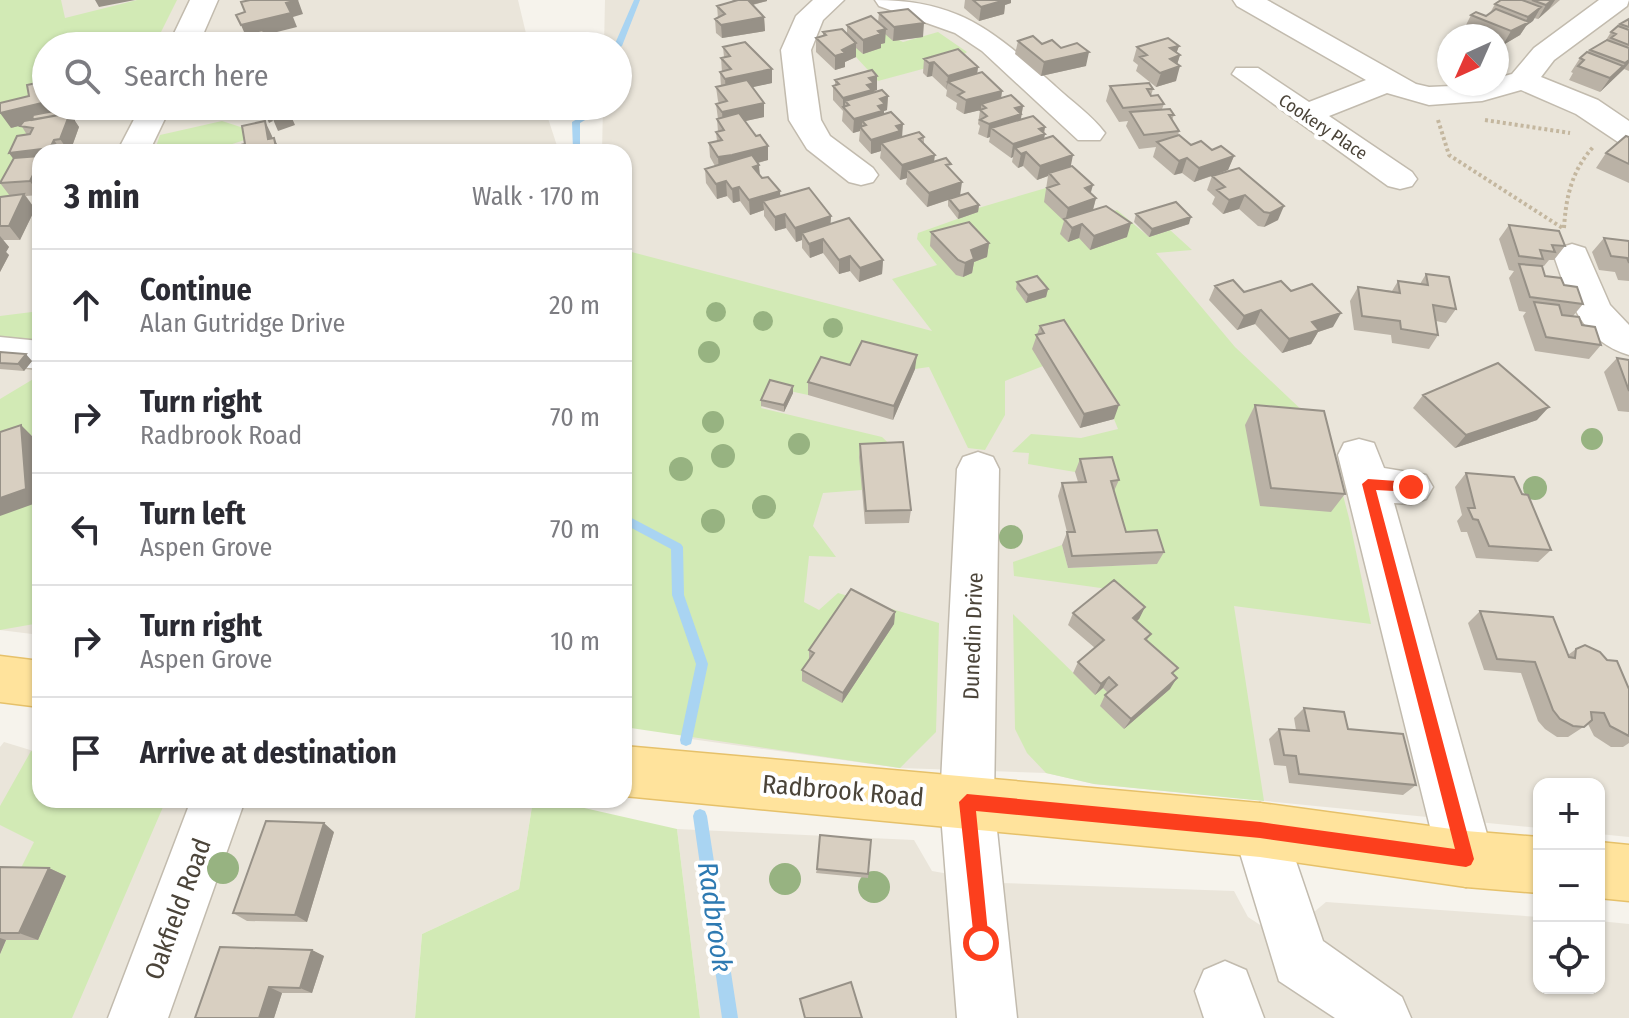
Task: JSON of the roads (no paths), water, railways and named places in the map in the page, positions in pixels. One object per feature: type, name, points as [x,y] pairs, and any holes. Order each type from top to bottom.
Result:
[{"type":"main road","points":[[0,679],[32,683]]},
{"type":"main road","name":"Radbrook Road","points":[[632,772],[1260,830],[1466,859],[1533,865]]},
{"type":"main road","points":[[1605,871],[1629,873]]},
{"type":"street","points":[[189,32],[204,0]]},
{"type":"street","points":[[830,0],[810,16],[796,50],[805,120],[818,142],[861,175]]},
{"type":"street","points":[[889,0],[925,4],[965,27],[1069,101],[1089,133]]},
{"type":"street","points":[[1247,0],[1387,82],[1429,96],[1482,92],[1523,80],[1544,54],[1617,0]]},
{"type":"street","name":"Cookery Place","points":[[1247,74],[1400,179]]},
{"type":"street","points":[[1523,80],[1587,107],[1620,135]]},
{"type":"street","points":[[1305,115],[1387,82]]},
{"type":"street","points":[[137,144],[149,120]]},
{"type":"street","points":[[1568,242],[1596,318],[1606,329],[1629,341]]},
{"type":"street","points":[[0,351],[32,354]]},
{"type":"street","name":"Dunedin Drive","points":[[978,469],[967,802],[987,1018]]},
{"type":"street","points":[[1380,475],[1466,859]]},
{"type":"street","name":"Oakfield Road","points":[[138,1018],[215,808]]},
{"type":"street","points":[[1260,830],[1300,960],[1351,993],[1381,1018]]},
{"type":"waterway","name":"Radbrook","points":[[624,32],[637,0]]},
{"type":"waterway","name":"Radbrook","points":[[576,144],[576,122],[580,120]]},
{"type":"waterway","name":"Radbrook","points":[[632,523],[677,547],[678,595],[702,664],[686,740]]},
{"type":"waterway","name":"Radbrook","points":[[700,816],[730,1018]]}]
